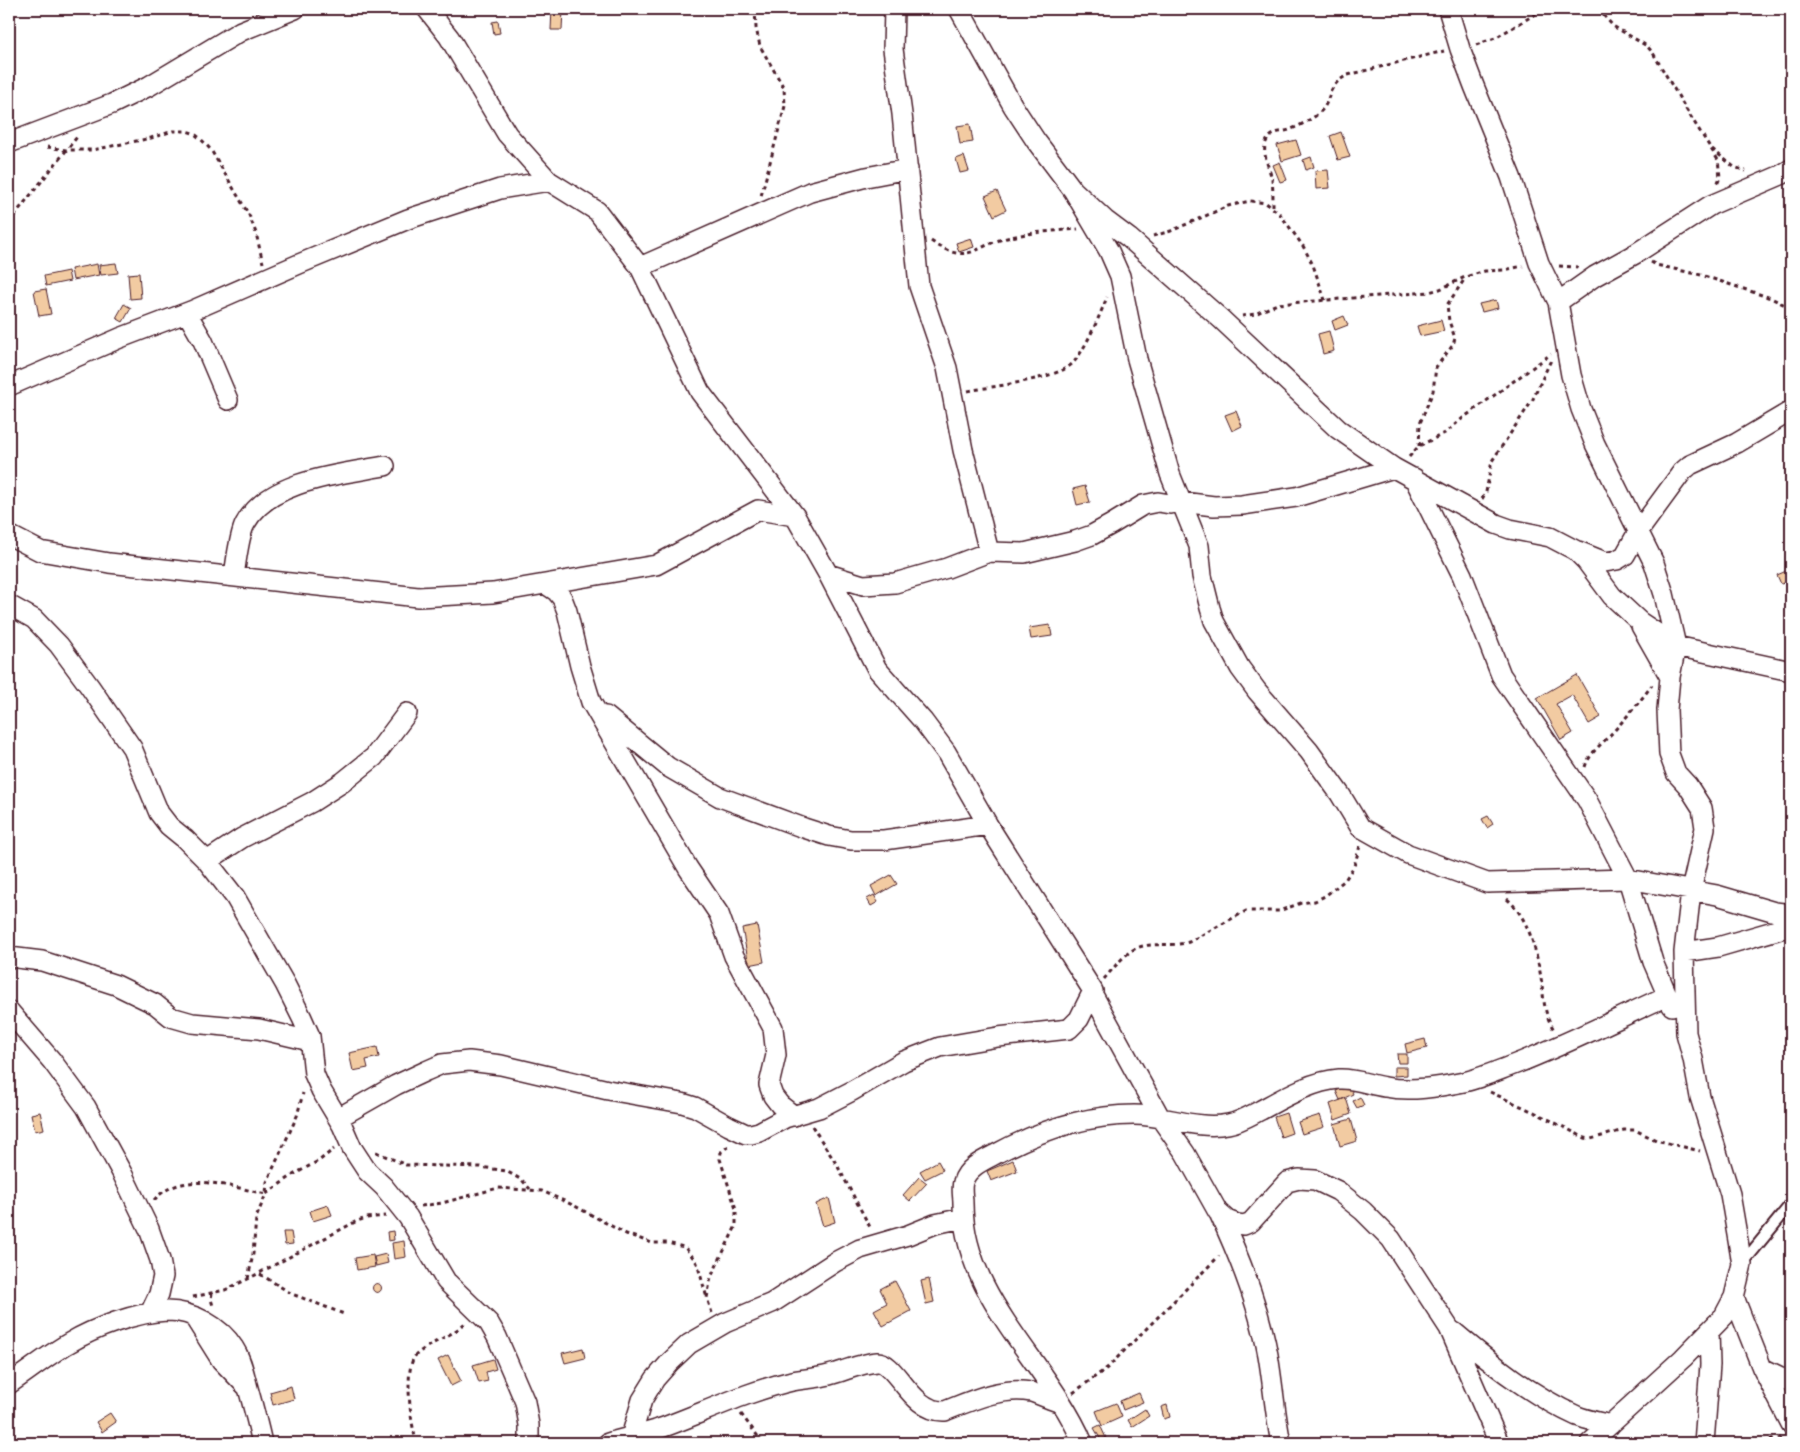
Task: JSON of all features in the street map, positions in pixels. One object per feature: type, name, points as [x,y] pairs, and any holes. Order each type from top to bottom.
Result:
[{"type":"street","points":[[9,143],[112,104],[149,86],[241,31],[295,9]]},
{"type":"street","points":[[427,9],[449,37],[506,134],[549,181],[597,211],[640,267],[700,392],[795,516],[828,574],[877,669],[923,721],[946,752],[988,825],[1092,992],[1161,1119],[1185,1153],[1218,1212],[1233,1244],[1252,1295],[1268,1355],[1281,1443]]},
{"type":"street","points":[[894,9],[893,49],[908,169],[919,286],[947,368],[963,450],[989,552]]},
{"type":"street","points":[[959,9],[1013,106],[1073,190],[1109,251],[1120,276],[1137,358],[1170,474],[1199,546],[1202,576],[1214,622],[1240,668],[1257,691],[1310,751],[1360,827],[1408,854],[1487,883],[1628,880],[1717,895],[1775,912],[1791,914]]},
{"type":"street","points":[[1448,9],[1460,49],[1511,177],[1539,264],[1558,302],[1571,375],[1581,409],[1595,444],[1654,563],[1664,594],[1676,646],[1670,677],[1667,710],[1669,754],[1676,772],[1688,786],[1702,808],[1705,828],[1691,891],[1684,952],[1686,1033],[1700,1097],[1730,1194],[1742,1264],[1734,1297],[1724,1316],[1683,1358],[1590,1443]]},
{"type":"street","points":[[640,267],[810,192],[829,186],[908,169]]},
{"type":"street","points":[[1558,302],[1606,269],[1635,254],[1711,205],[1791,169]]},
{"type":"street","points":[[9,386],[408,219],[500,190],[549,181]]},
{"type":"street","points":[[1073,190],[1105,220],[1129,238],[1221,319],[1338,428],[1394,468],[1475,513],[1510,529],[1550,537],[1605,562],[1617,560],[1625,555],[1638,532],[1682,472],[1690,465],[1737,443],[1791,412]]},
{"type":"street","points":[[187,313],[203,341],[228,400]]},
{"type":"street","points":[[234,576],[243,526],[251,513],[263,502],[294,485],[315,478],[385,466]]},
{"type":"street","points":[[828,574],[863,584],[895,583],[947,568],[989,552],[1024,552],[1074,541],[1092,535],[1143,505],[1182,502],[1214,506],[1296,497],[1394,468]]},
{"type":"street","points":[[1153,503],[1162,493],[1170,474]]},
{"type":"street","points":[[1414,478],[1462,575],[1501,675],[1586,800],[1628,880],[1653,962],[1667,996],[1686,1033]]},
{"type":"street","points":[[9,536],[40,551],[109,563],[418,597],[493,593],[656,565],[758,510],[795,516]]},
{"type":"street","points":[[1575,550],[1586,561],[1612,596],[1640,622],[1676,646],[1791,672]]},
{"type":"street","points":[[547,585],[559,594],[567,611],[591,702],[688,868],[718,914],[734,956],[773,1028],[776,1055],[769,1085],[777,1100],[799,1115]]},
{"type":"street","points":[[9,605],[34,619],[60,645],[132,748],[159,813],[169,826],[207,861],[235,897],[286,984],[302,1018],[310,1041],[314,1074],[321,1090],[367,1171],[384,1187],[403,1211],[446,1280],[489,1324],[497,1337],[525,1402],[529,1425],[529,1443]]},
{"type":"street","points":[[1640,622],[1670,677]]},
{"type":"street","points":[[591,702],[631,738],[668,767],[720,797],[813,831],[851,840],[884,840],[988,825]]},
{"type":"street","points":[[207,861],[242,838],[312,802],[343,782],[374,757],[407,713]]},
{"type":"street","points":[[1684,952],[1718,947],[1791,926]]},
{"type":"street","points":[[9,957],[42,961],[116,985],[154,1004],[171,1017],[192,1023],[259,1029],[310,1041]]},
{"type":"street","points":[[344,1130],[396,1085],[442,1064],[469,1061],[501,1065],[608,1090],[682,1103],[695,1107],[746,1134],[755,1133],[785,1118],[799,1115],[852,1091],[904,1061],[940,1047],[998,1037],[1069,1029],[1079,1020],[1092,992]]},
{"type":"street","points":[[1083,1443],[1062,1405],[997,1308],[983,1283],[968,1246],[963,1218],[963,1182],[970,1170],[982,1161],[1037,1134],[1099,1118],[1135,1115],[1191,1124],[1227,1124],[1244,1118],[1310,1086],[1339,1079],[1408,1090],[1464,1082],[1526,1060],[1667,996]]},
{"type":"street","points":[[9,1011],[52,1061],[86,1107],[143,1216],[160,1260],[163,1276],[158,1312]]},
{"type":"street","points":[[1218,1212],[1227,1220],[1244,1225],[1251,1222],[1287,1182],[1299,1178],[1315,1180],[1344,1196],[1391,1239],[1449,1328],[1499,1443]]},
{"type":"street","points":[[631,1436],[642,1400],[655,1379],[689,1344],[719,1327],[763,1308],[835,1262],[878,1243],[908,1236],[935,1224],[963,1218]]},
{"type":"street","points":[[1734,1297],[1786,1431]]},
{"type":"street","points":[[9,1384],[69,1343],[112,1324],[158,1312],[194,1317],[221,1360],[248,1388],[262,1443]]},
{"type":"street","points":[[1449,1328],[1489,1362],[1526,1388],[1579,1417],[1610,1425]]},
{"type":"street","points":[[1704,1443],[1710,1365],[1709,1330]]},
{"type":"street","points":[[608,1443],[655,1430],[732,1401],[791,1382],[829,1375],[878,1362],[887,1366],[919,1401],[930,1410],[937,1412],[990,1395],[1012,1391],[1031,1392],[1062,1405]]},
{"type":"street","points":[[1762,1368],[1791,1382]]},
{"type":"lane","points":[[1742,1264],[1791,1204]]},
{"type":"path","points":[[755,9],[756,28],[760,46],[784,88],[785,106],[755,216]]},
{"type":"path","points":[[1273,206],[1272,181],[1264,146],[1274,134],[1288,130],[1312,118],[1321,111],[1332,87],[1339,80],[1348,74],[1430,53],[1460,49],[1484,43],[1544,9]]},
{"type":"path","points":[[1598,9],[1613,26],[1647,46],[1653,53],[1718,160],[1720,177],[1711,205]]},
{"type":"path","points":[[43,146],[66,150],[93,150],[180,130],[186,130],[200,138],[211,150],[249,215],[262,256],[264,277],[258,282]]},
{"type":"path","points":[[1710,147],[1734,167],[1748,172]]},
{"type":"path","points":[[9,222],[66,150]]},
{"type":"path","points":[[1151,236],[1171,232],[1228,206],[1250,201],[1266,203],[1273,206],[1280,214],[1303,246],[1313,265],[1325,300]]},
{"type":"path","points":[[914,229],[951,253],[963,254],[981,250],[1010,237],[1095,227]]},
{"type":"path","points":[[1635,254],[1656,265],[1701,275],[1732,287],[1771,298],[1791,308]]},
{"type":"path","points":[[1221,319],[1255,314],[1277,304],[1429,292],[1452,285],[1466,277],[1485,271],[1539,264],[1606,269]]},
{"type":"path","points":[[1419,446],[1420,423],[1433,390],[1436,367],[1453,345],[1454,338],[1447,306],[1466,277]]},
{"type":"path","points":[[952,394],[1052,375],[1068,367],[1074,362],[1088,338],[1108,295]]},
{"type":"path","points":[[1394,468],[1413,454],[1419,446],[1445,433],[1555,351],[1532,400],[1492,462],[1486,492],[1475,513]]},
{"type":"path","points":[[1585,769],[1587,761],[1596,749],[1642,699],[1654,682],[1661,658]]},
{"type":"path","points":[[1092,992],[1132,950],[1142,946],[1180,945],[1246,911],[1279,911],[1301,903],[1315,901],[1325,896],[1345,880],[1354,866],[1360,850],[1360,827]]},
{"type":"path","points":[[1487,883],[1509,901],[1524,918],[1540,971],[1544,1009],[1553,1028],[1565,1043]]},
{"type":"path","points":[[248,1279],[253,1254],[256,1218],[266,1194],[267,1182],[272,1169],[297,1116],[312,1064]]},
{"type":"path","points":[[1464,1082],[1508,1100],[1585,1138],[1591,1139],[1624,1130],[1635,1130],[1668,1144],[1717,1155]]},
{"type":"path","points":[[799,1115],[820,1137],[878,1243]]},
{"type":"path","points":[[143,1216],[157,1196],[180,1183],[219,1184],[266,1194],[331,1152],[344,1130],[406,1165],[481,1167],[506,1171],[522,1180],[531,1190]]},
{"type":"path","points":[[707,1298],[714,1269],[736,1226],[736,1208],[722,1167],[720,1155],[735,1140],[746,1134]]},
{"type":"path","points":[[158,1312],[185,1300],[225,1290],[260,1274],[355,1222],[498,1188],[542,1191],[567,1202],[626,1234],[652,1242],[684,1247],[697,1263],[711,1312],[719,1327]]},
{"type":"path","points":[[1062,1405],[1082,1385],[1106,1368],[1163,1314],[1208,1266],[1233,1244]]},
{"type":"path","points":[[260,1274],[292,1294],[344,1314]]},
{"type":"path","points":[[418,1443],[412,1420],[411,1361],[417,1354],[458,1330],[476,1310]]},
{"type":"path","points":[[732,1401],[763,1443]]},
{"type":"path","points":[[1754,1443],[1786,1431]]},
{"type":"building","points":[[552,9],[563,9],[562,30],[551,30]]},
{"type":"building","points":[[498,21],[500,33],[494,34],[492,22]]},
{"type":"building","points":[[970,124],[973,142],[960,144],[957,126]]},
{"type":"building","points":[[1341,132],[1350,157],[1338,160],[1330,136]]},
{"type":"building","points":[[1296,140],[1301,155],[1282,161],[1277,145]]},
{"type":"building","points":[[964,156],[969,171],[960,173],[956,159]]},
{"type":"building","points":[[1311,157],[1314,167],[1306,170],[1303,160]]},
{"type":"building","points":[[1280,162],[1287,180],[1280,182],[1273,165]]},
{"type":"building","points":[[1328,170],[1330,188],[1316,189],[1315,171]]},
{"type":"building","points":[[997,191],[1006,210],[994,216],[985,196]]},
{"type":"building","points":[[971,238],[974,247],[959,252],[956,243]]},
{"type":"building","points":[[116,263],[118,273],[101,275],[99,265]]},
{"type":"building","points":[[97,264],[99,275],[73,280],[71,269]]},
{"type":"building","points":[[68,271],[70,281],[46,286],[44,276]]},
{"type":"building","points":[[139,273],[141,298],[130,299],[128,274]]},
{"type":"building","points":[[46,289],[51,314],[39,316],[34,291]]},
{"type":"building","points":[[1496,300],[1498,308],[1482,312],[1479,304]]},
{"type":"building","points":[[124,304],[131,308],[123,322],[116,318]]},
{"type":"building","points":[[1344,316],[1348,325],[1335,330],[1332,321]]},
{"type":"building","points":[[1441,320],[1444,331],[1420,336],[1417,326]]},
{"type":"building","points":[[1329,331],[1334,351],[1323,354],[1318,334]]},
{"type":"building","points":[[1236,411],[1242,426],[1232,431],[1225,415]]},
{"type":"building","points":[[1085,486],[1090,502],[1077,505],[1073,489]]},
{"type":"building","points":[[1791,569],[1791,581],[1781,584],[1777,575]]},
{"type":"building","points":[[1050,625],[1052,636],[1031,639],[1029,628]]},
{"type":"building","points":[[1577,675],[1601,717],[1589,724],[1572,695],[1556,704],[1573,733],[1561,740],[1537,698]]},
{"type":"building","points":[[1488,816],[1493,824],[1487,828],[1482,819]]},
{"type":"building","points":[[891,875],[897,884],[876,896],[871,886]]},
{"type":"building","points":[[874,895],[878,902],[871,906],[867,899]]},
{"type":"building","points":[[757,925],[764,962],[749,965],[742,928]]},
{"type":"building","points":[[1425,1039],[1427,1048],[1407,1053],[1405,1044]]},
{"type":"building","points":[[377,1047],[379,1057],[366,1060],[368,1068],[353,1071],[349,1053]]},
{"type":"building","points":[[1397,1054],[1407,1054],[1407,1063],[1398,1063]]},
{"type":"building","points":[[1394,1067],[1407,1067],[1407,1075],[1394,1076]]},
{"type":"building","points":[[1349,1085],[1353,1094],[1340,1100],[1336,1091]]},
{"type":"building","points":[[1360,1097],[1364,1105],[1357,1108],[1353,1101]]},
{"type":"building","points":[[1346,1098],[1351,1114],[1335,1120],[1330,1104]]},
{"type":"building","points":[[40,1112],[44,1129],[35,1131],[31,1114]]},
{"type":"building","points":[[1286,1113],[1292,1133],[1281,1137],[1274,1117]]},
{"type":"building","points":[[1320,1115],[1324,1127],[1302,1134],[1298,1122]]},
{"type":"building","points":[[1351,1119],[1357,1141],[1340,1146],[1334,1124]]},
{"type":"building","points":[[1013,1160],[1017,1171],[991,1181],[987,1171]]},
{"type":"building","points":[[938,1161],[943,1170],[925,1179],[920,1171]]},
{"type":"building","points":[[919,1177],[927,1183],[910,1201],[903,1195]]},
{"type":"building","points":[[829,1198],[835,1222],[823,1226],[816,1204]]},
{"type":"building","points":[[328,1205],[332,1215],[313,1221],[310,1211]]},
{"type":"building","points":[[393,1231],[394,1240],[388,1241],[387,1232]]},
{"type":"building","points":[[283,1232],[291,1232],[293,1244],[285,1245]]},
{"type":"building","points":[[404,1241],[406,1257],[394,1259],[392,1243]]},
{"type":"building","points":[[386,1254],[388,1263],[376,1266],[374,1257]]},
{"type":"building","points":[[373,1255],[375,1267],[357,1270],[355,1258]]},
{"type":"building","points":[[929,1279],[934,1302],[926,1304],[921,1281]]},
{"type":"building","points":[[895,1281],[911,1311],[883,1326],[874,1310],[887,1303],[880,1289]]},
{"type":"building","points":[[377,1283],[382,1288],[377,1293],[372,1288]]},
{"type":"building","points":[[583,1348],[585,1358],[565,1363],[562,1353]]},
{"type":"building","points":[[448,1355],[461,1381],[451,1386],[438,1360]]},
{"type":"building","points":[[493,1359],[496,1369],[486,1372],[488,1381],[479,1383],[473,1365]]},
{"type":"building","points":[[291,1386],[294,1399],[273,1405],[270,1392]]},
{"type":"building","points":[[1139,1393],[1143,1402],[1123,1410],[1120,1401]]},
{"type":"building","points":[[1116,1403],[1122,1417],[1102,1426],[1096,1411]]},
{"type":"building","points":[[1167,1405],[1170,1417],[1164,1419],[1161,1407]]},
{"type":"building","points":[[1145,1409],[1149,1416],[1132,1427],[1128,1420]]},
{"type":"building","points":[[110,1413],[116,1422],[102,1432],[96,1422]]},
{"type":"building","points":[[1100,1425],[1106,1438],[1101,1440],[1094,1428]]},
{"type":"building","points":[[1073,1432],[1080,1443],[1054,1443]]}]
